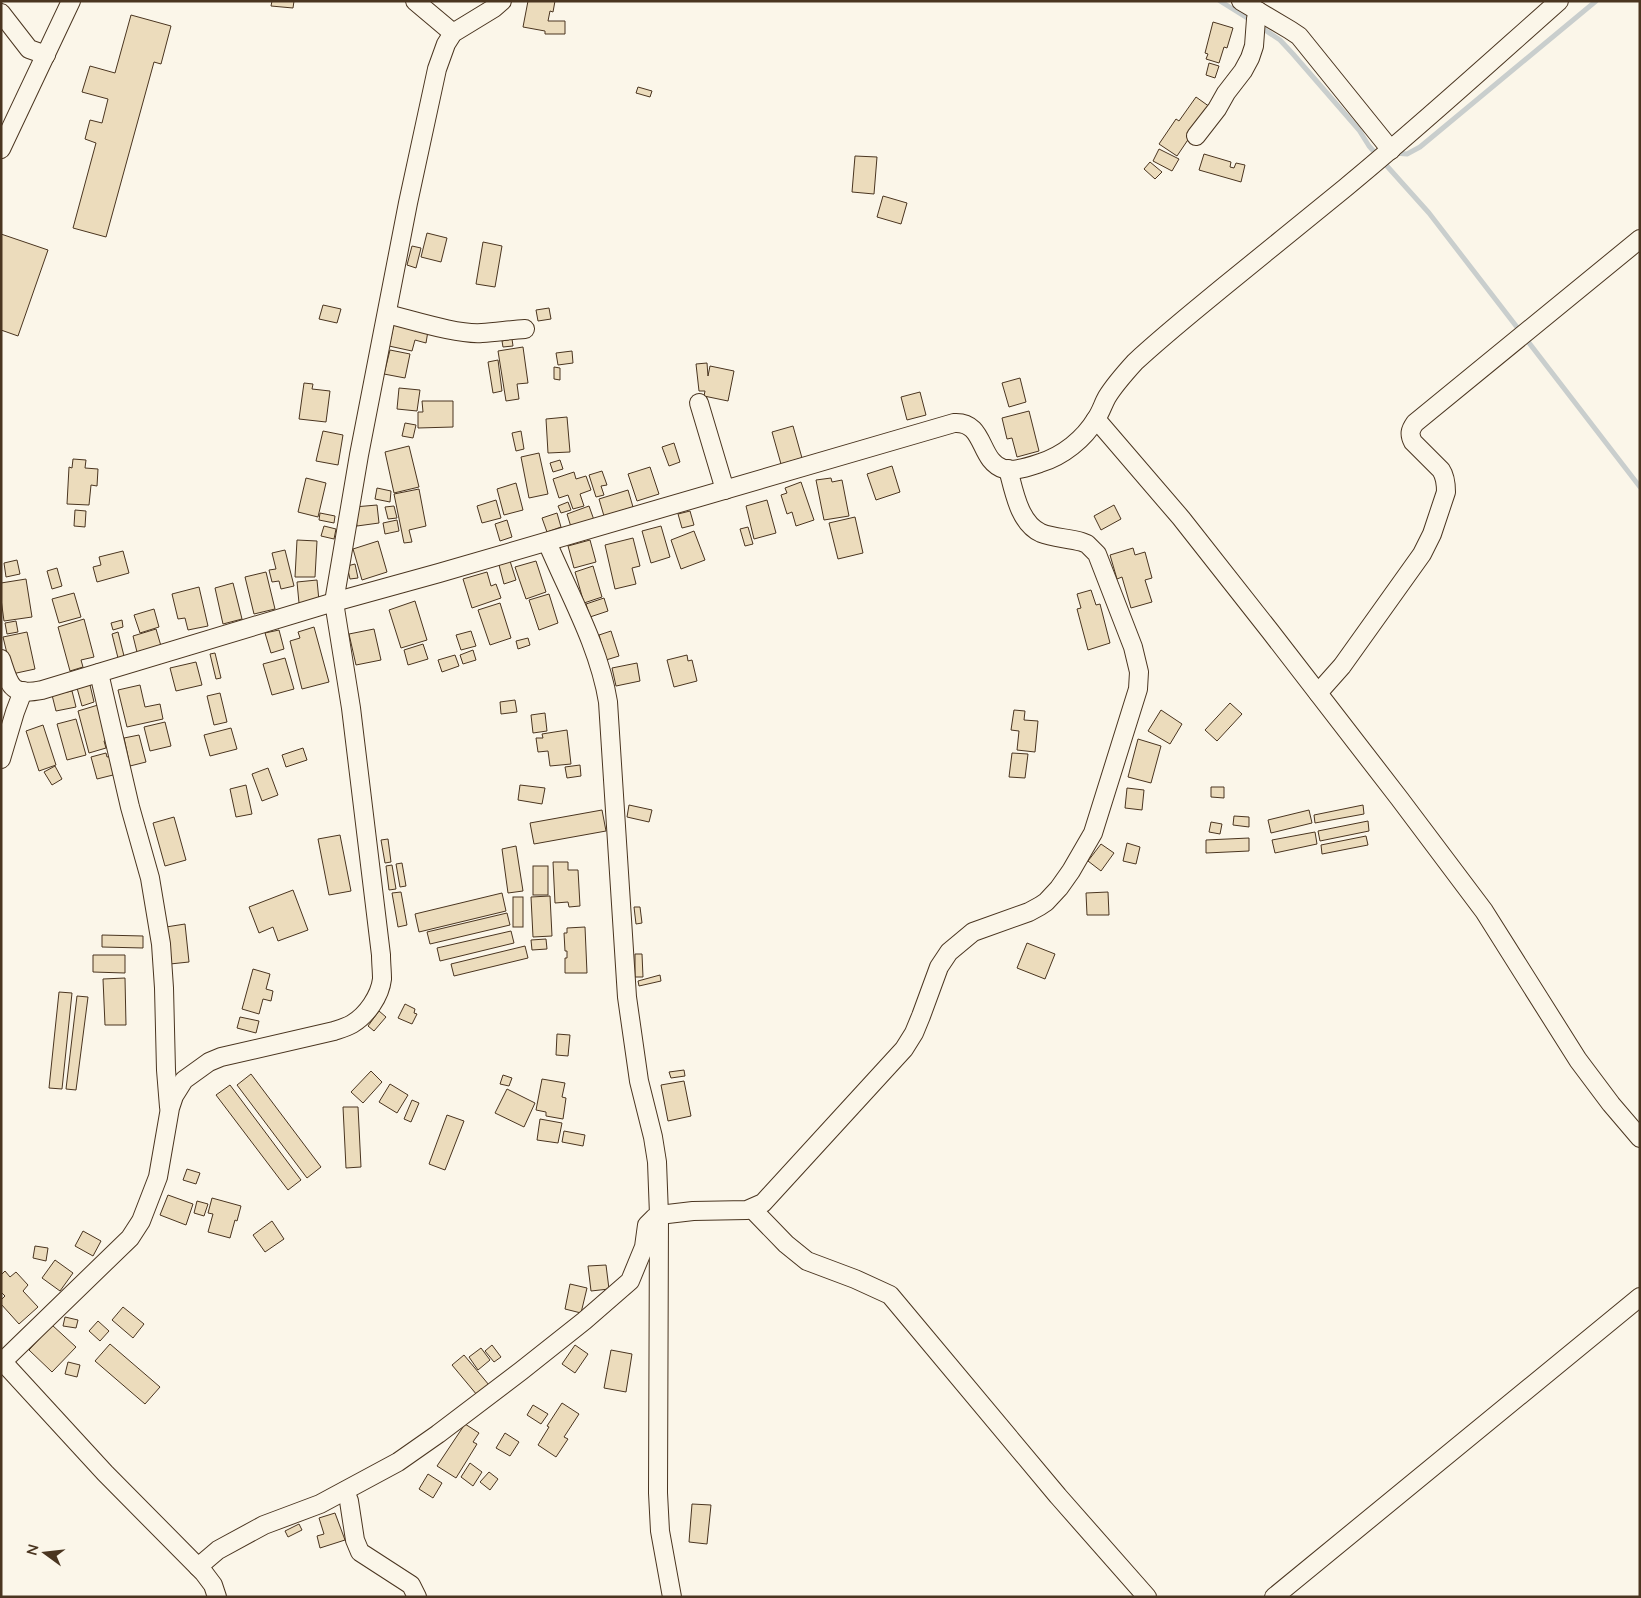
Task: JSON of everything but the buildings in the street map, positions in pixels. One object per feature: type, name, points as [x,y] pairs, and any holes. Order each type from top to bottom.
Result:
[{"type":"street","points":[[1,149],[71,1]]},
{"type":"street","points":[[415,1],[453,34]]},
{"type":"street","points":[[217,1597],[213,1585],[198,1567],[105,1472],[2,1362],[130,1238],[141,1221],[158,1177],[170,1108],[174,1096],[184,1080],[209,1062],[257,1047],[346,1027],[368,1009],[378,994],[382,979],[381,955],[352,708],[334,602],[359,455],[408,203],[437,69],[446,44],[453,34],[502,1]]},
{"type":"street","points":[[1241,1],[1298,36],[1391,150]]},
{"type":"street","points":[[1,659],[4,679],[12,688],[30,692],[42,690],[334,602],[961,422],[975,431],[992,461],[1001,467],[1008,470],[1040,464],[1056,457],[1078,442],[1096,419],[1114,386],[1136,362],[1185,319],[1391,150],[1559,1]]},
{"type":"street","points":[[1196,136],[1217,109],[1250,58],[1254,46],[1258,11]]},
{"type":"street","points":[[1,12],[29,49],[46,55]]},
{"type":"street","points":[[1318,693],[1342,666],[1422,554],[1432,534],[1446,492],[1446,485],[1441,470],[1413,442],[1410,436],[1414,423],[1640,239]]},
{"type":"street","points":[[387,314],[473,333],[525,329]]},
{"type":"street","points":[[699,402],[725,490]]},
{"type":"street","points":[[1096,419],[1181,518],[1484,910],[1578,1060],[1611,1104],[1640,1138]]},
{"type":"street","points":[[198,1567],[218,1550],[264,1525],[320,1504],[398,1462],[528,1366],[614,1296],[630,1280],[644,1248],[647,1226],[654,1218],[659,1215],[693,1211],[747,1210],[763,1203],[904,1049],[917,1024],[938,967],[949,952],[973,932],[1029,912],[1046,902],[1059,888],[1093,833],[1125,734],[1138,688],[1139,672],[1136,656],[1097,554],[1087,544],[1082,542],[1047,535],[1032,528],[1024,517],[1008,470]]},
{"type":"street","points":[[547,542],[578,612],[605,684],[627,997],[639,1081],[653,1137],[657,1162],[659,1215],[658,1492],[660,1531],[672,1597]]},
{"type":"street","points":[[99,673],[130,807],[150,878],[161,944],[166,1070],[170,1108]]},
{"type":"street","points":[[1,759],[23,691]]},
{"type":"street","points":[[753,1208],[780,1238],[807,1261],[855,1279],[890,1295],[1058,1496],[1147,1597]]},
{"type":"street","points":[[1274,1597],[1640,1297]]},
{"type":"street","points":[[345,1491],[360,1552],[411,1585],[417,1597]]},
{"type":"waterway","points":[[1220,1],[1252,21]]},
{"type":"waterway","points":[[1394,153],[1407,154],[1420,147],[1596,1]]},
{"type":"waterway","points":[[1259,26],[1280,40],[1293,54],[1359,130],[1369,146],[1429,213],[1640,487]]}]
